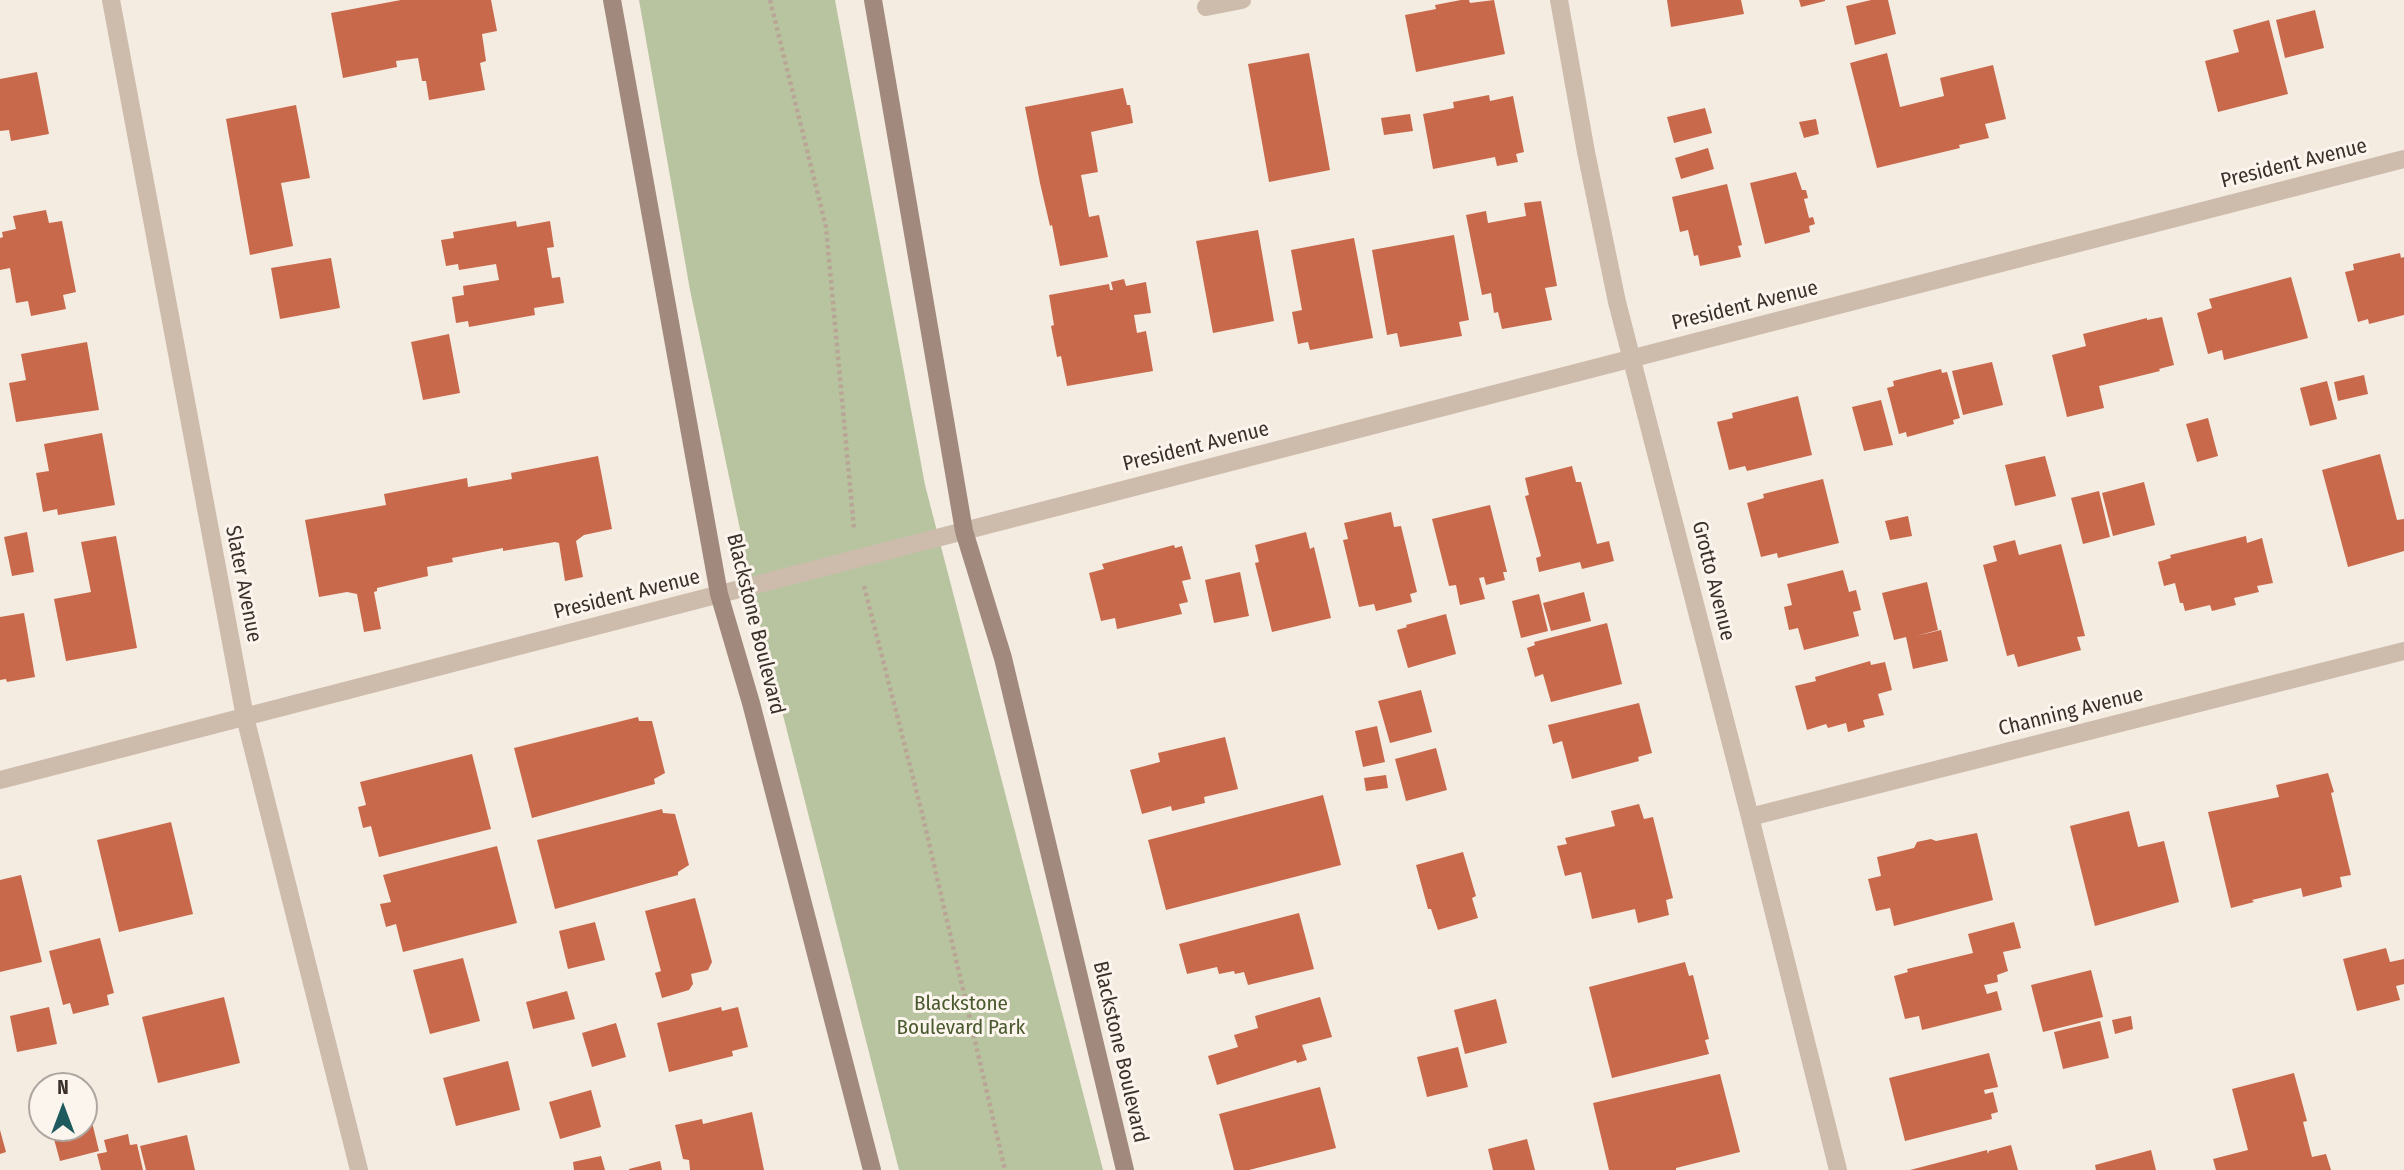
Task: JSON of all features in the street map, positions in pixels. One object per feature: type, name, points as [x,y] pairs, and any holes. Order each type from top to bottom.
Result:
[{"type":"main road","name":"Blackstone Boulevard","points":[[612,0],[719,594],[751,703],[872,1170]]},
{"type":"main road","name":"Blackstone Boulevard","points":[[873,0],[964,531],[1003,658],[1125,1170]]},
{"type":"street","name":"Slater Avenue","points":[[111,0],[245,717],[359,1170]]},
{"type":"street","points":[[1206,7],[1242,0]]},
{"type":"street","name":"Grotto Avenue","points":[[1559,0],[1617,302],[1838,1170]]},
{"type":"street","name":"President Avenue","points":[[0,780],[2404,159]]},
{"type":"street","name":"Channing Avenue","points":[[1750,817],[2404,652]]},
{"type":"green space","name":"Blackstone Boulevard Park","points":[[639,0],[835,0],[925,485],[1103,1170],[899,1170],[760,625],[690,290]]},
{"type":"building","points":[[401,0],[491,0],[497,31],[482,34],[486,61],[480,63],[485,90],[429,100],[418,58],[396,61],[397,67],[343,78],[331,13]]},
{"type":"building","points":[[1469,0],[1470,3],[1494,0],[1505,54],[1416,72],[1405,15],[1436,9],[1435,5]]},
{"type":"building","points":[[1667,0],[1741,0],[1744,14],[1671,27]]},
{"type":"building","points":[[1799,0],[1825,0],[1825,1],[1801,7]]},
{"type":"building","points":[[1871,0],[1888,0],[1896,34],[1855,45],[1846,6]]},
{"type":"building","points":[[2315,10],[2324,48],[2285,58],[2276,20]]},
{"type":"building","points":[[2269,20],[2288,94],[2218,112],[2205,61],[2239,52],[2233,30]]},
{"type":"building","points":[[1309,53],[1330,170],[1269,182],[1248,64]]},
{"type":"building","points":[[1887,53],[1900,107],[1944,96],[1940,78],[1993,65],[2006,119],[1985,124],[1989,138],[1959,145],[1960,148],[1877,168],[1850,63]]},
{"type":"building","points":[[37,72],[49,134],[11,141],[9,130],[0,131],[0,79]]},
{"type":"building","points":[[1123,88],[1133,123],[1091,132],[1098,172],[1081,175],[1089,217],[1099,215],[1108,257],[1060,266],[1025,107]]},
{"type":"building","points":[[1489,95],[1490,101],[1513,96],[1524,152],[1516,154],[1518,162],[1497,166],[1495,157],[1433,169],[1423,114],[1454,108],[1453,102]]},
{"type":"building","points":[[296,105],[310,178],[281,183],[293,246],[250,255],[226,119]]},
{"type":"building","points":[[1705,108],[1712,133],[1674,143],[1667,117]]},
{"type":"building","points":[[1410,114],[1413,131],[1384,135],[1381,118]]},
{"type":"building","points":[[1816,119],[1819,134],[1804,138],[1799,122]]},
{"type":"building","points":[[1708,148],[1714,169],[1681,179],[1675,158]]},
{"type":"building","points":[[1796,172],[1802,190],[1806,190],[1808,198],[1804,199],[1809,218],[1813,217],[1815,224],[1809,226],[1810,232],[1765,244],[1750,183]]},
{"type":"building","points":[[1727,184],[1742,245],[1738,246],[1741,257],[1700,266],[1698,255],[1694,256],[1688,230],[1680,232],[1672,197]]},
{"type":"building","points":[[1541,201],[1557,286],[1545,288],[1552,320],[1502,329],[1498,312],[1494,313],[1491,293],[1482,295],[1466,215],[1486,211],[1488,223],[1526,216],[1524,203]]},
{"type":"building","points":[[46,210],[49,223],[62,221],[76,292],[63,295],[66,309],[31,316],[28,301],[16,303],[10,268],[0,270],[0,238],[3,237],[2,232],[16,229],[13,216]]},
{"type":"building","points":[[516,221],[517,227],[550,221],[554,247],[547,248],[552,278],[560,277],[564,303],[534,308],[535,315],[469,327],[468,321],[456,323],[452,297],[464,295],[463,286],[499,280],[496,264],[459,270],[458,264],[446,266],[441,240],[454,238],[453,232]]},
{"type":"building","points":[[1258,230],[1274,321],[1213,333],[1196,241]]},
{"type":"building","points":[[1454,235],[1469,320],[1459,322],[1462,336],[1400,347],[1397,333],[1387,335],[1372,250]]},
{"type":"building","points":[[1354,238],[1373,338],[1310,350],[1308,342],[1298,344],[1292,312],[1302,310],[1291,250]]},
{"type":"building","points":[[2400,253],[2401,258],[2404,257],[2404,315],[2369,324],[2368,319],[2358,322],[2345,272],[2354,270],[2353,264]]},
{"type":"building","points":[[331,258],[340,308],[280,319],[271,268]]},
{"type":"building","points":[[2291,277],[2308,338],[2224,360],[2222,350],[2208,354],[2197,313],[2212,308],[2209,299]]},
{"type":"building","points":[[1124,279],[1126,286],[1146,282],[1151,313],[1134,315],[1137,333],[1146,331],[1153,371],[1067,386],[1061,356],[1057,357],[1049,295],[1109,284],[1110,290],[1113,290],[1111,282]]},
{"type":"building","points":[[2162,317],[2174,365],[2099,386],[2104,408],[2067,417],[2052,355],[2086,346],[2083,334],[2147,318]]},
{"type":"building","points":[[449,334],[460,393],[423,400],[411,342]]},
{"type":"building","points":[[87,342],[99,410],[16,422],[9,383],[26,380],[21,354]]},
{"type":"building","points":[[1992,362],[2003,405],[1963,415],[1952,371]]},
{"type":"building","points":[[1941,369],[1942,373],[1947,372],[1960,418],[1953,420],[1954,424],[1907,437],[1906,432],[1899,434],[1887,388],[1894,386],[1893,381]]},
{"type":"building","points":[[2364,375],[2368,394],[2338,401],[2334,382]]},
{"type":"building","points":[[2327,381],[2337,419],[2310,426],[2300,388]]},
{"type":"building","points":[[1798,396],[1812,455],[1747,471],[1745,466],[1729,470],[1717,422],[1733,418],[1732,413]]},
{"type":"building","points":[[1881,400],[1893,445],[1864,451],[1852,407]]},
{"type":"building","points":[[2208,418],[2218,456],[2197,462],[2186,424]]},
{"type":"building","points":[[102,433],[115,505],[58,515],[57,509],[43,512],[36,473],[49,471],[44,444]]},
{"type":"building","points":[[2380,454],[2397,520],[2404,519],[2404,551],[2348,567],[2322,470]]},
{"type":"building","points":[[598,456],[612,529],[584,535],[576,541],[583,577],[565,581],[559,543],[555,542],[452,558],[453,562],[427,567],[428,576],[377,588],[374,592],[381,629],[364,632],[357,594],[347,592],[319,597],[305,520],[386,505],[384,494],[467,478],[468,487],[512,479],[511,473]]},
{"type":"building","points":[[2045,456],[2056,496],[2015,506],[2005,465]]},
{"type":"building","points":[[1572,466],[1576,482],[1581,482],[1597,544],[1609,541],[1614,561],[1582,569],[1580,562],[1539,572],[1536,558],[1541,556],[1525,496],[1529,495],[1525,478]]},
{"type":"building","points":[[1823,479],[1839,543],[1778,558],[1777,553],[1761,557],[1747,503],[1764,498],[1763,494]]},
{"type":"building","points":[[2144,482],[2155,525],[2113,536],[2102,493]]},
{"type":"building","points":[[2099,491],[2110,537],[2083,544],[2071,498]]},
{"type":"building","points":[[1490,505],[1507,572],[1503,572],[1505,580],[1486,585],[1484,577],[1479,578],[1485,599],[1460,605],[1456,585],[1449,586],[1432,519]]},
{"type":"building","points":[[1391,512],[1394,527],[1401,526],[1417,592],[1410,594],[1412,602],[1376,611],[1374,604],[1359,607],[1343,540],[1348,539],[1344,523]]},
{"type":"building","points":[[1908,516],[1912,536],[1890,540],[1885,521]]},
{"type":"building","points":[[27,532],[34,572],[12,576],[4,537]]},
{"type":"building","points":[[1306,532],[1310,549],[1314,547],[1331,618],[1272,632],[1255,563],[1259,562],[1255,545]]},
{"type":"building","points":[[116,536],[137,648],[66,661],[54,599],[91,592],[81,542]]},
{"type":"building","points":[[2246,536],[2247,543],[2262,538],[2273,583],[2257,586],[2259,592],[2234,598],[2236,605],[2212,611],[2210,605],[2185,611],[2175,583],[2164,586],[2158,562],[2171,558],[2170,555]]},
{"type":"building","points":[[2015,540],[2019,555],[2061,544],[2085,636],[2077,637],[2081,650],[2018,667],[2014,654],[2007,656],[1983,565],[1997,561],[1993,546]]},
{"type":"building","points":[[1174,545],[1175,548],[1182,546],[1191,579],[1182,581],[1188,602],[1179,604],[1182,614],[1117,629],[1115,618],[1101,621],[1089,573],[1104,569],[1102,564]]},
{"type":"building","points":[[1843,570],[1849,592],[1856,590],[1861,610],[1853,612],[1859,636],[1804,650],[1798,628],[1789,630],[1784,607],[1792,605],[1787,584]]},
{"type":"building","points":[[1240,572],[1249,616],[1214,623],[1205,580]]},
{"type":"building","points":[[1927,582],[1938,630],[1916,636],[1941,630],[1948,661],[1913,669],[1906,637],[1894,640],[1882,593]]},
{"type":"building","points":[[1584,592],[1591,621],[1551,631],[1543,603]]},
{"type":"building","points":[[1539,594],[1548,631],[1521,638],[1512,601]]},
{"type":"building","points":[[24,613],[35,677],[7,682],[6,679],[0,680],[0,617]]},
{"type":"building","points":[[1446,614],[1456,654],[1408,668],[1397,630]]},
{"type":"building","points":[[1607,623],[1622,684],[1551,702],[1543,674],[1535,677],[1527,648],[1535,645],[1534,642]]},
{"type":"building","points":[[1870,661],[1871,665],[1885,662],[1892,690],[1878,694],[1884,715],[1863,720],[1865,727],[1848,732],[1846,723],[1828,728],[1826,724],[1807,730],[1795,686],[1816,681],[1815,677]]},
{"type":"building","points":[[1421,690],[1432,732],[1390,743],[1378,701]]},
{"type":"building","points":[[1639,703],[1652,753],[1638,757],[1639,761],[1572,779],[1562,741],[1553,744],[1548,725]]},
{"type":"building","points":[[638,717],[639,721],[652,721],[665,773],[654,779],[655,784],[532,818],[514,748]]},
{"type":"building","points":[[1377,726],[1385,762],[1363,767],[1355,731]]},
{"type":"building","points":[[1225,737],[1238,789],[1204,797],[1205,803],[1172,811],[1171,806],[1142,814],[1130,770],[1160,762],[1158,753]]},
{"type":"building","points":[[1436,748],[1447,790],[1406,801],[1395,759]]},
{"type":"building","points":[[472,754],[491,829],[379,857],[371,826],[363,828],[358,807],[366,805],[360,782]]},
{"type":"building","points":[[2328,773],[2351,875],[2340,877],[2342,887],[2303,897],[2301,888],[2231,908],[2208,812],[2279,797],[2276,785]]},
{"type":"building","points":[[1386,775],[1388,788],[1366,791],[1364,778]]},
{"type":"building","points":[[1323,795],[1341,865],[1166,910],[1148,840]]},
{"type":"building","points":[[1639,804],[1644,819],[1653,817],[1673,898],[1666,900],[1669,915],[1638,923],[1635,909],[1592,919],[1581,872],[1565,876],[1557,846],[1567,844],[1565,838],[1615,826],[1611,811]]},
{"type":"building","points":[[662,809],[663,813],[675,814],[689,865],[678,872],[678,875],[555,909],[537,840]]},
{"type":"building","points":[[2129,811],[2138,847],[2164,841],[2179,902],[2095,926],[2070,826]]},
{"type":"building","points":[[171,822],[193,914],[119,932],[97,840]]},
{"type":"building","points":[[1977,833],[1993,900],[1894,926],[1890,908],[1876,911],[1868,879],[1881,876],[1877,857],[1914,848],[1917,842]]},
{"type":"building","points":[[497,846],[517,923],[403,952],[396,924],[386,927],[380,904],[391,902],[383,875]]},
{"type":"building","points":[[1463,852],[1476,896],[1472,898],[1478,918],[1438,930],[1431,909],[1428,909],[1416,865]]},
{"type":"building","points":[[21,875],[42,962],[0,972],[0,880]]},
{"type":"building","points":[[695,898],[712,962],[708,970],[691,974],[693,984],[689,990],[662,998],[655,973],[661,971],[645,911]]},
{"type":"building","points":[[1299,913],[1314,969],[1248,985],[1244,972],[1219,974],[1217,967],[1187,974],[1179,944]]},
{"type":"building","points":[[595,922],[605,960],[568,969],[559,931]]},
{"type":"building","points":[[2014,922],[2021,948],[2003,952],[2008,971],[1997,975],[1998,982],[1984,985],[1987,994],[1997,991],[2002,1010],[1922,1030],[1919,1016],[1905,1019],[1894,976],[1908,972],[1907,969],[1973,953],[1968,934]]},
{"type":"building","points":[[100,938],[114,993],[107,995],[109,1005],[73,1014],[70,1003],[63,1005],[49,951]]},
{"type":"building","points":[[2386,948],[2390,962],[2404,959],[2404,984],[2396,986],[2400,1000],[2357,1011],[2343,959]]},
{"type":"building","points":[[463,958],[480,1021],[430,1034],[413,970]]},
{"type":"building","points":[[1685,962],[1689,976],[1693,975],[1709,1039],[1705,1040],[1709,1054],[1612,1078],[1589,987]]},
{"type":"building","points":[[2091,970],[2103,1017],[2043,1032],[2031,985]]},
{"type":"building","points":[[567,991],[575,1019],[533,1029],[526,1002]]},
{"type":"building","points":[[224,997],[240,1063],[158,1083],[142,1017]]},
{"type":"building","points":[[1320,997],[1332,1037],[1302,1045],[1307,1060],[1297,1063],[1296,1060],[1217,1085],[1208,1056],[1238,1047],[1234,1035],[1258,1028],[1255,1016]]},
{"type":"building","points":[[1496,999],[1507,1043],[1465,1054],[1454,1010]]},
{"type":"building","points":[[49,1007],[57,1044],[17,1052],[10,1016]]},
{"type":"building","points":[[721,1007],[722,1011],[738,1007],[748,1047],[732,1051],[733,1056],[669,1072],[657,1023]]},
{"type":"building","points":[[2131,1016],[2133,1029],[2115,1034],[2112,1020]]},
{"type":"building","points":[[2100,1021],[2109,1058],[2063,1069],[2054,1032]]},
{"type":"building","points":[[616,1023],[626,1057],[592,1067],[582,1033]]},
{"type":"building","points":[[1458,1047],[1468,1087],[1427,1097],[1417,1057]]},
{"type":"building","points":[[1989,1053],[1998,1087],[1984,1090],[1985,1094],[1993,1092],[1998,1112],[1991,1114],[1992,1119],[1905,1141],[1889,1078]]},
{"type":"building","points":[[508,1061],[520,1110],[456,1126],[443,1078]]},
{"type":"building","points":[[2294,1073],[2307,1121],[2303,1122],[2312,1157],[2326,1154],[2331,1170],[2216,1170],[2213,1159],[2248,1150],[2232,1089]]},
{"type":"building","points":[[1720,1074],[1740,1152],[1676,1170],[1609,1170],[1593,1103]]},
{"type":"building","points":[[1320,1087],[1336,1148],[1249,1170],[1234,1170],[1219,1114]]},
{"type":"building","points":[[591,1090],[601,1127],[560,1139],[549,1102]]},
{"type":"building","points":[[752,1112],[764,1170],[690,1170],[689,1160],[683,1159],[675,1125],[702,1119],[703,1124]]},
{"type":"building","points":[[0,1130],[6,1152],[0,1154]]},
{"type":"building","points":[[128,1134],[130,1145],[137,1144],[143,1170],[101,1170],[97,1154],[107,1152],[104,1140]]},
{"type":"building","points":[[187,1135],[195,1170],[146,1170],[140,1146]]},
{"type":"building","points":[[1527,1139],[1535,1170],[1493,1170],[1488,1149]]},
{"type":"building","points":[[55,1142],[97,1142],[99,1151],[60,1161]]},
{"type":"building","points":[[2011,1145],[2018,1170],[1910,1170],[1987,1150],[1988,1154],[1989,1151]]},
{"type":"building","points":[[2151,1150],[2156,1170],[2096,1170],[2095,1165]]},
{"type":"building","points":[[601,1156],[605,1170],[574,1170],[573,1162]]},
{"type":"building","points":[[660,1161],[662,1170],[629,1170],[629,1169]]}]
